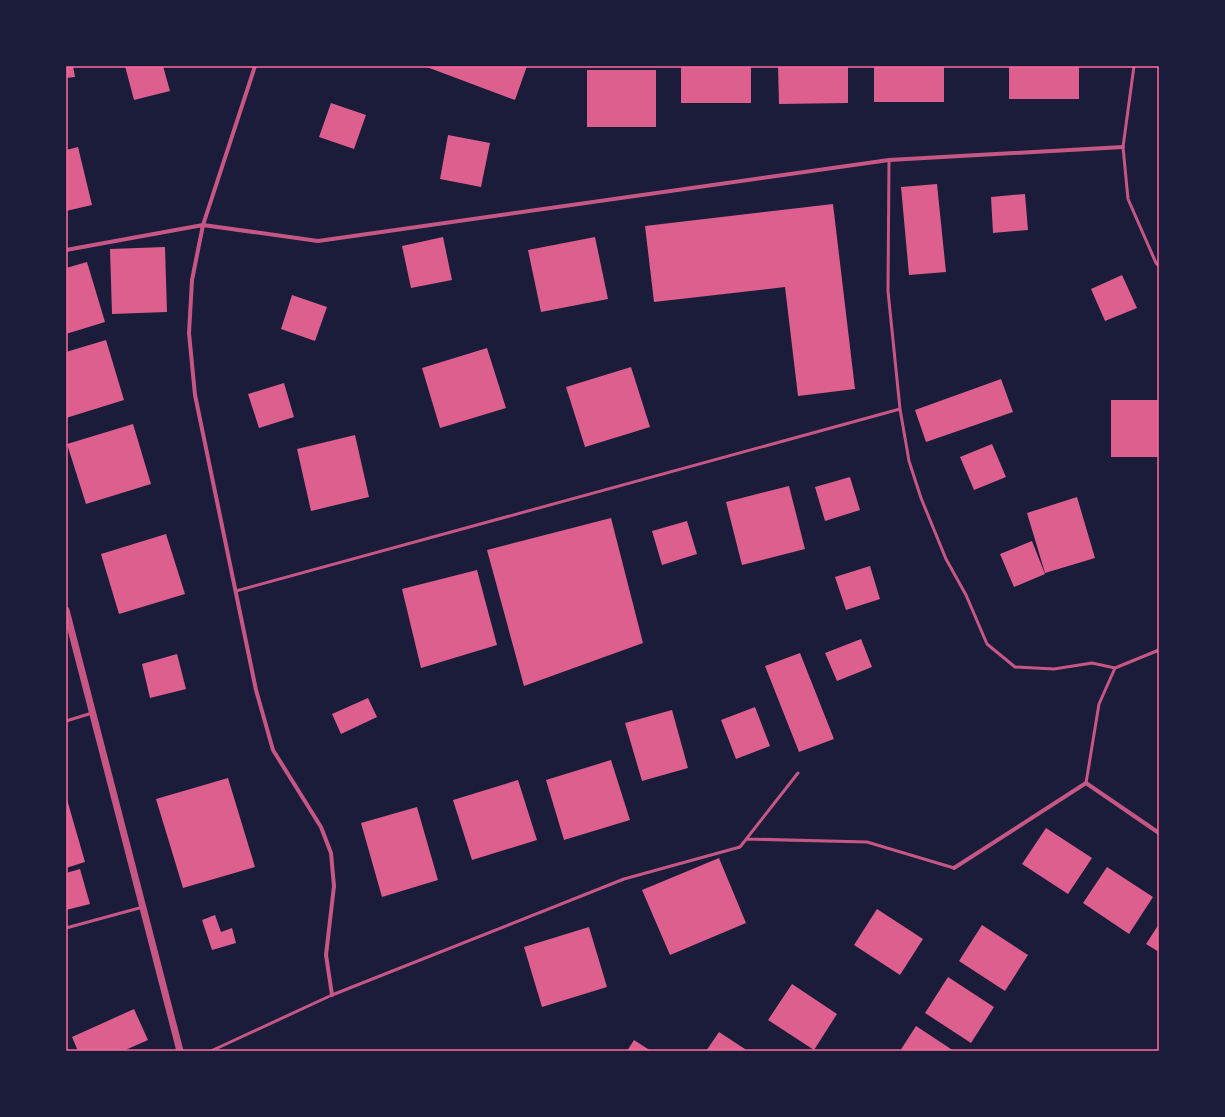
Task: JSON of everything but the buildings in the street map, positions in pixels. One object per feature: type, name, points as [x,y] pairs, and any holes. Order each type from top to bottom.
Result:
[{"type":"street","points":[[255,66],[203,225],[192,280],[189,333],[196,395],[256,690],[273,750],[321,827],[331,853],[334,886],[326,955],[332,995]]},
{"type":"street","points":[[66,250],[203,225],[318,240],[889,160],[1123,147]]},
{"type":"street","points":[[66,610],[180,1051]]},
{"type":"street","points":[[954,868],[1086,783],[1159,833]]},
{"type":"lane","points":[[1134,66],[1123,147],[1128,198],[1159,266]]},
{"type":"lane","points":[[889,160],[888,291],[900,410],[909,461],[946,559],[966,595],[987,644],[1015,667],[1054,669],[1092,663],[1115,668],[1159,650]]},
{"type":"lane","points":[[236,591],[900,410]]},
{"type":"lane","points":[[1086,783],[1099,704],[1115,668]]},
{"type":"lane","points":[[66,721],[92,713]]},
{"type":"lane","points":[[210,1051],[332,995],[624,879],[740,847],[798,773]]},
{"type":"lane","points":[[746,839],[867,842],[954,868]]},
{"type":"lane","points":[[66,928],[143,907]]}]
